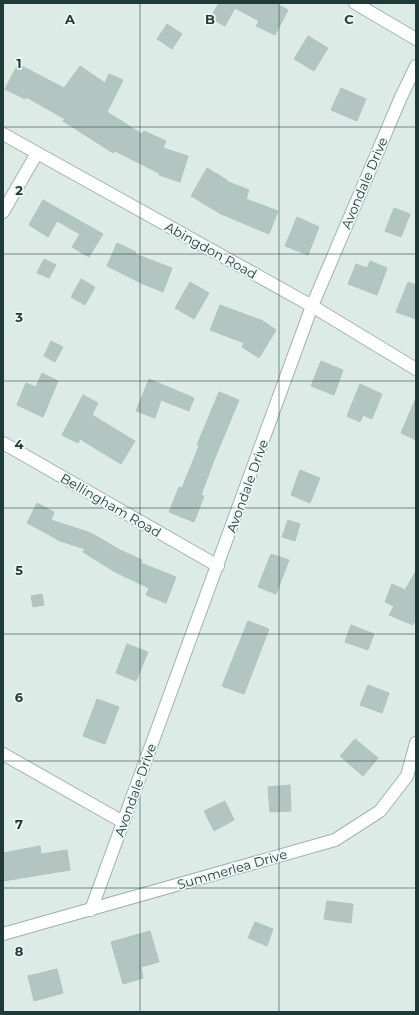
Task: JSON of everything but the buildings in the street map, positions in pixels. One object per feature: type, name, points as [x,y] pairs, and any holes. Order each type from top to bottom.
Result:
[{"type":"street","points":[[355,3],[416,39]]},
{"type":"street","name":"Avondale Drive","points":[[91,910],[312,306],[401,97],[416,66]]},
{"type":"street","name":"Abingdon Road","points":[[3,134],[312,306],[416,369]]},
{"type":"street","points":[[3,212],[36,153]]},
{"type":"street","name":"Bellingham Road","points":[[3,443],[218,566]]},
{"type":"street","name":"Summerlea Drive","points":[[3,934],[335,840],[380,811],[407,776],[416,743]]},
{"type":"street","points":[[3,754],[123,822]]}]
